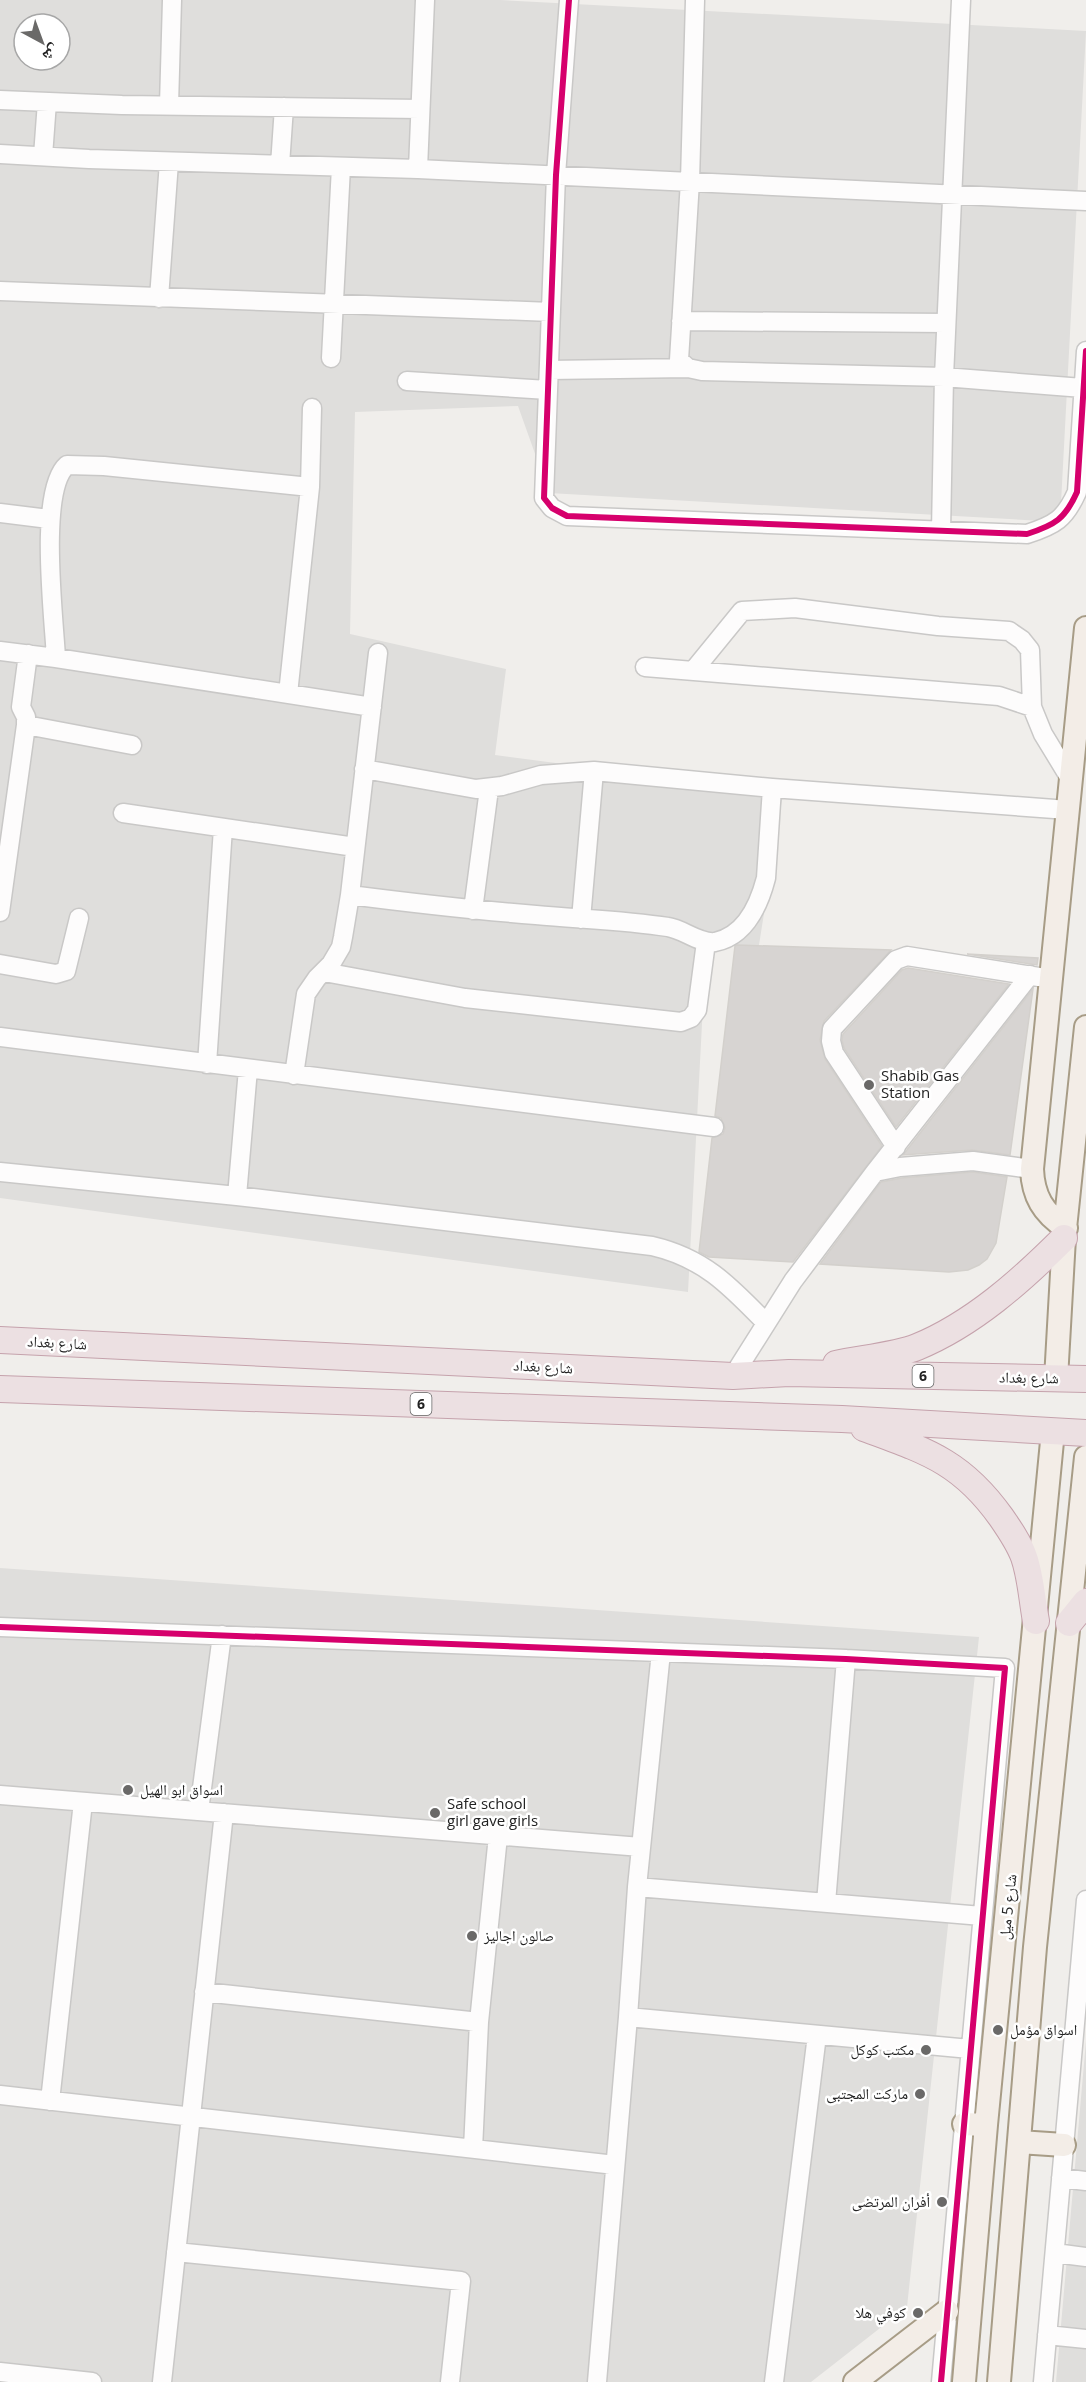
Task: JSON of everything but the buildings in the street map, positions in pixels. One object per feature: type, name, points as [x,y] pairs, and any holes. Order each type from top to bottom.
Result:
[{"type":"highway","points":[[789,1373],[916,1348],[949,1330],[1002,1294],[1038,1264],[1065,1233]]},
{"type":"highway","name":"شارع بغداد","points":[[0,1340],[734,1376],[789,1373],[1086,1380]]},
{"type":"highway","name":"6","points":[[0,1389],[842,1419],[1086,1433]]},
{"type":"highway","points":[[842,1419],[927,1451],[950,1464],[989,1500],[1015,1537],[1024,1558],[1036,1621]]},
{"type":"highway","points":[[1078,1623],[1086,1602]]},
{"type":"main road","points":[[1065,1233],[1037,1197],[1032,1168],[1041,977],[1077,811],[1071,780],[1086,628]]},
{"type":"main road","points":[[1056,1378],[1065,1233],[1086,1027]]},
{"type":"main road","name":"شارع 5 ميل","points":[[963,2382],[975,2124],[1036,1621],[1053,1431]]},
{"type":"main road","name":"شارع 5 ميل","points":[[999,2382],[1035,1947],[1078,1623],[1086,1457]]},
{"type":"main road","points":[[1019,2142],[1064,2145]]},
{"type":"main road","points":[[855,2382],[947,2311]]},
{"type":"street","points":[[169,105],[172,0]]},
{"type":"street","points":[[418,169],[426,0]]},
{"type":"street","points":[[569,0],[556,175],[544,498],[552,508],[567,516],[1027,534],[1049,527],[1069,510],[1077,492],[1086,351]]},
{"type":"street","points":[[688,368],[679,360],[690,181],[695,0]]},
{"type":"street","points":[[941,531],[946,323],[961,0]]},
{"type":"street","points":[[0,100],[420,109]]},
{"type":"street","points":[[43,156],[46,102]]},
{"type":"street","points":[[280,165],[284,107]]},
{"type":"street","points":[[0,154],[170,162],[418,169],[1086,201]]},
{"type":"street","points":[[159,298],[170,162]]},
{"type":"street","points":[[331,358],[341,167]]},
{"type":"street","points":[[0,291],[551,312]]},
{"type":"street","points":[[681,321],[946,323]]},
{"type":"street","points":[[549,370],[688,368],[702,371],[944,377],[1083,387]]},
{"type":"street","points":[[407,381],[548,390]]},
{"type":"street","points":[[288,694],[310,487],[312,408]]},
{"type":"street","points":[[56,657],[49,519],[58,478],[62,469],[67,465],[104,466],[310,487]]},
{"type":"street","points":[[0,513],[49,519]]},
{"type":"street","points":[[693,671],[742,611],[795,608],[938,626],[1009,631],[1022,640],[1030,650],[1032,707],[1043,734],[1071,780]]},
{"type":"street","points":[[0,651],[56,657],[372,707]]},
{"type":"street","points":[[294,1075],[303,1002],[311,985],[331,964],[341,947],[350,895],[378,653]]},
{"type":"street","points":[[0,912],[26,725],[26,717],[21,707],[28,654]]},
{"type":"street","points":[[645,667],[999,696],[1032,707]]},
{"type":"street","points":[[26,725],[132,745]]},
{"type":"street","points":[[364,769],[477,789],[489,789],[541,776],[594,771],[772,788],[1077,811]]},
{"type":"street","points":[[581,919],[594,771]]},
{"type":"street","points":[[350,895],[473,910],[668,927],[706,942],[716,942],[735,932],[751,917],[758,905],[766,878],[772,788]]},
{"type":"street","points":[[473,910],[489,789]]},
{"type":"street","points":[[123,813],[355,847]]},
{"type":"street","points":[[207,1064],[223,828]]},
{"type":"street","points":[[0,964],[56,974],[66,970],[79,918]]},
{"type":"street","points":[[324,972],[465,998],[681,1022],[690,1018],[697,1010],[706,942]]},
{"type":"street","points":[[896,1148],[834,1053],[831,1041],[832,1029],[896,960],[907,956],[1041,977]]},
{"type":"street","points":[[734,1376],[794,1281],[875,1172],[1041,977]]},
{"type":"street","points":[[0,1037],[714,1127]]},
{"type":"street","points":[[237,1196],[248,1069]]},
{"type":"street","points":[[875,1172],[900,1167],[973,1161],[1032,1168]]},
{"type":"street","points":[[0,1172],[237,1196],[667,1250],[696,1262],[716,1274],[766,1323]]},
{"type":"street","points":[[0,1627],[846,1659],[1005,1668],[970,2049],[975,2124],[947,2311],[941,2382]]},
{"type":"street","points":[[199,1811],[222,1635]]},
{"type":"street","points":[[597,2382],[637,1887],[661,1652]]},
{"type":"street","points":[[826,1903],[846,1659]]},
{"type":"street","points":[[0,1795],[641,1847]]},
{"type":"street","points":[[50,2101],[83,1802]]},
{"type":"street","points":[[162,2382],[224,1814]]},
{"type":"street","points":[[473,2149],[479,2022],[498,1836]]},
{"type":"street","points":[[637,1887],[982,1916]]},
{"type":"street","points":[[1043,2382],[1064,2145],[1077,2105],[1086,1900]]},
{"type":"street","points":[[204,1992],[479,2022]]},
{"type":"street","points":[[628,2017],[970,2049]]},
{"type":"street","points":[[774,2382],[817,2035]]},
{"type":"street","points":[[0,2095],[615,2165]]},
{"type":"street","points":[[1061,2178],[1086,2181]]},
{"type":"street","points":[[176,2252],[461,2281],[450,2382]]},
{"type":"street","points":[[1055,2253],[1086,2257]]},
{"type":"street","points":[[1047,2335],[1086,2339]]},
{"type":"street","points":[[0,2372],[25,2378],[92,2382]]},
{"type":"shaded area","points":[[0,0],[500,0],[1086,31],[1060,522],[549,493],[518,406],[355,412],[350,634],[506,669],[495,755],[715,784],[782,799],[759,945],[706,947],[688,1292],[0,1198]]},
{"type":"shaded area","points":[[0,1568],[979,1637],[907,2307],[811,2382],[0,2382]]},
{"type":"shaded area","points":[[1086,2041],[1086,2382],[1056,2382]]},
{"type":"cycle path","points":[[569,0],[556,175],[544,498],[552,508],[567,516],[1027,534],[1058,520],[1068,509],[1077,492],[1086,351]]},
{"type":"cycle path","points":[[0,1627],[846,1659],[1005,1668],[941,2382]]},
{"type":"place","name":"Shabib Gas Station","points":[[869,1085]]},
{"type":"place","name":"اسواق ابو الهيل","points":[[128,1790]]},
{"type":"place","name":"Safe school girl gave girls","points":[[435,1813]]},
{"type":"place","name":"صالون اجاليز","points":[[472,1936]]},
{"type":"place","name":"اسواق مؤمل","points":[[998,2030]]},
{"type":"place","name":"مكتب كوكل","points":[[926,2050]]},
{"type":"place","name":"ماركت المجتبى","points":[[920,2094]]},
{"type":"place","name":"أفران المرتضى","points":[[942,2202]]},
{"type":"place","name":"كوفي هلا","points":[[918,2313]]}]
